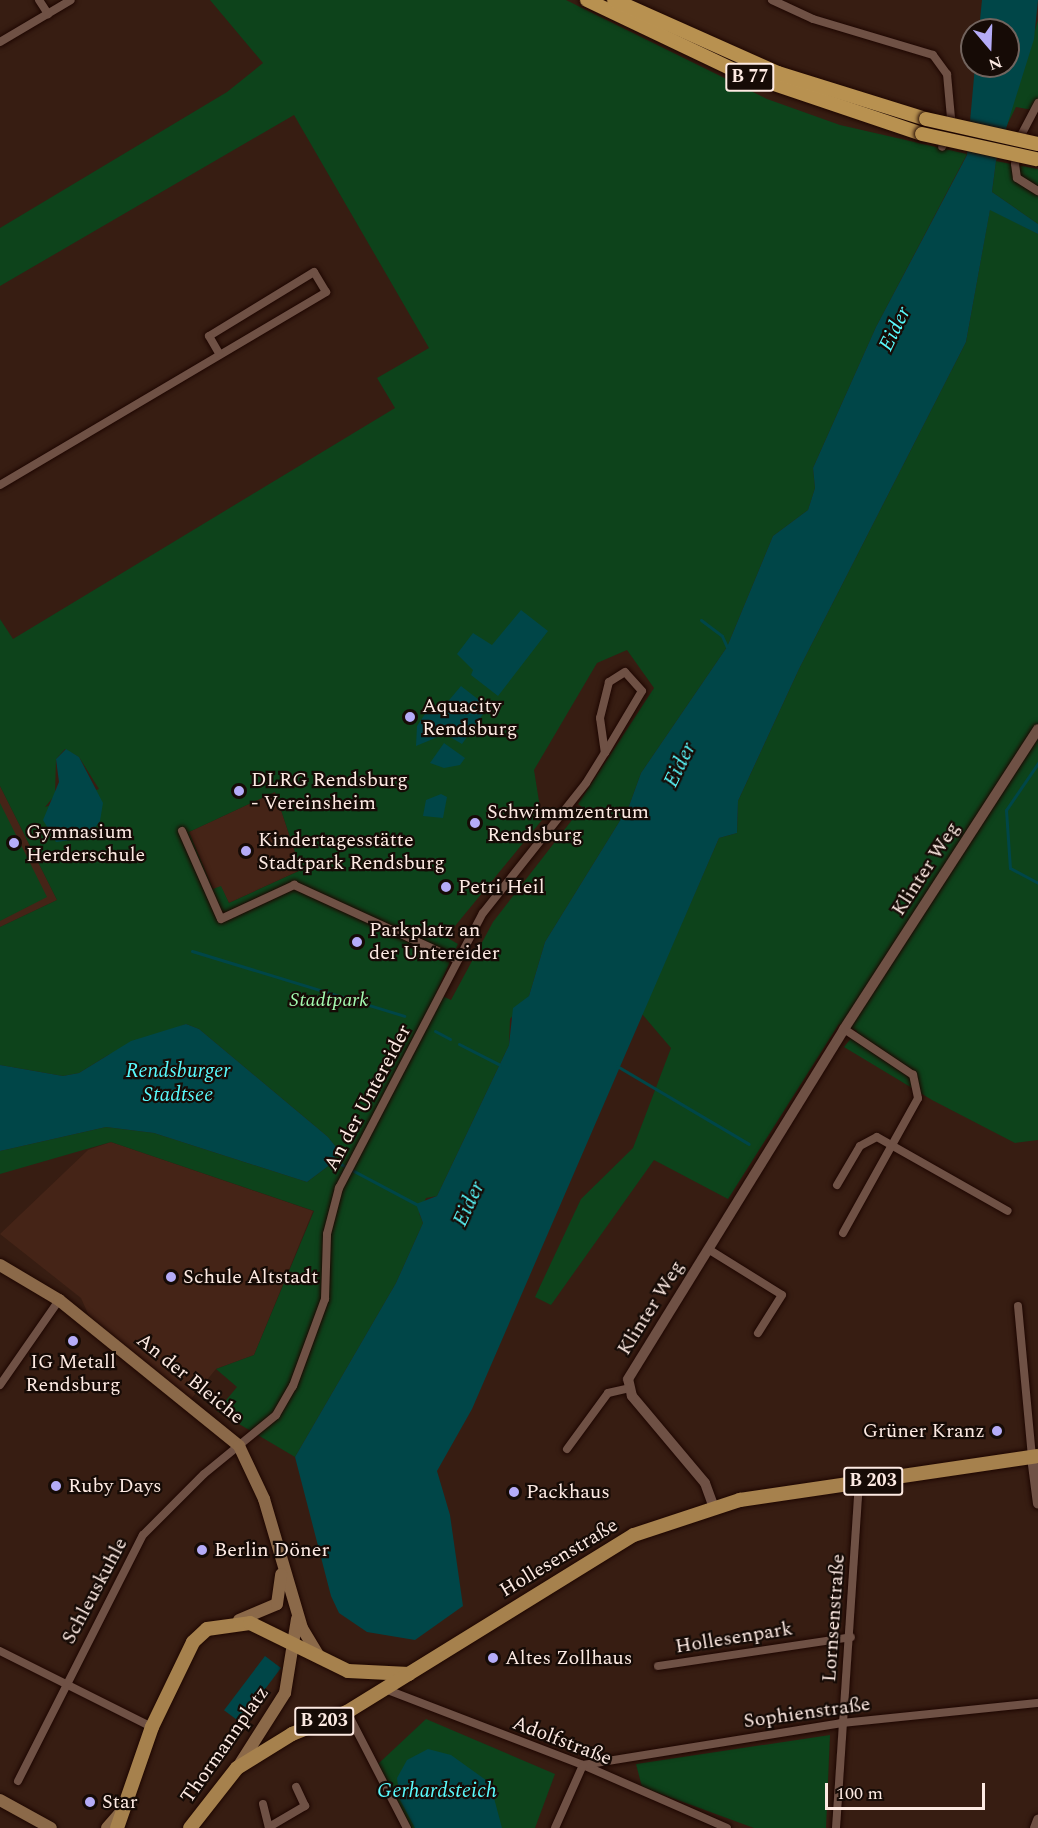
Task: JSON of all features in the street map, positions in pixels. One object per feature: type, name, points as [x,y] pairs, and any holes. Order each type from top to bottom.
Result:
[{"type":"highway","name":"B 77","points":[[587,0],[736,71],[922,134],[1037,159]]},
{"type":"highway","name":"B 77","points":[[614,0],[768,69],[926,119],[1038,144]]},
{"type":"main road","name":"An der Bleiche","points":[[0,1265],[59,1300],[239,1446],[264,1499],[297,1615],[294,1647]]},
{"type":"main road","name":"Hollesenstraße","points":[[411,1674],[573,1568],[634,1535],[713,1505],[1035,1457]]},
{"type":"main road","points":[[123,1827],[125,1807],[152,1727],[193,1642],[222,1623],[257,1617],[277,1604],[281,1564]]},
{"type":"main road","points":[[297,1615],[318,1656]]},
{"type":"main road","points":[[222,1623],[260,1626],[294,1647],[348,1671],[411,1674]]},
{"type":"main road","name":"Thormannplatz","points":[[190,1828],[237,1768],[285,1693],[294,1647]]},
{"type":"main road","name":"B 203","points":[[237,1768],[292,1734],[347,1712],[411,1674]]},
{"type":"main road","points":[[0,1800],[51,1827]]},
{"type":"main road","points":[[107,1828],[125,1807]]},
{"type":"street","points":[[39,0],[48,14]]},
{"type":"street","points":[[0,42],[71,0]]},
{"type":"street","points":[[772,0],[813,19],[933,55],[947,74],[951,118],[942,147]]},
{"type":"street","points":[[1038,103],[1017,143],[1015,164],[1017,178],[1038,191]]},
{"type":"street","points":[[0,484],[326,292],[314,272],[209,336],[219,353]]},
{"type":"street","name":"An der Untereider","points":[[239,1446],[276,1415],[313,1341],[325,1299],[327,1234],[347,1172],[456,959],[483,913],[605,753],[642,691],[625,672],[609,682],[600,718],[605,753]]},
{"type":"street","name":"Klinter Weg","points":[[713,1505],[705,1483],[629,1388],[628,1379],[844,1029],[1038,729]]},
{"type":"street","points":[[182,831],[221,919],[294,885],[456,959]]},
{"type":"street","points":[[843,1233],[896,1147],[918,1098],[913,1075],[844,1029]]},
{"type":"street","points":[[837,1185],[866,1141],[877,1137],[1008,1211]]},
{"type":"street","name":"Klinter Weg","points":[[708,1249],[782,1295],[758,1333]]},
{"type":"street","points":[[0,1385],[59,1300]]},
{"type":"street","points":[[1018,1306],[1038,1504]]},
{"type":"street","name":"Klinter Weg","points":[[567,1449],[608,1393],[629,1388]]},
{"type":"street","name":"Schleuskuhle","points":[[18,1781],[64,1684],[143,1535],[239,1446]]},
{"type":"street","name":"Lornsenstraße","points":[[836,1828],[841,1724],[851,1637],[859,1483]]},
{"type":"street","name":"Hollesenpark","points":[[658,1666],[851,1637]]},
{"type":"street","points":[[0,1651],[152,1727]]},
{"type":"street","name":"Adolfstraße","points":[[385,1689],[583,1765],[713,1826],[727,1828]]},
{"type":"street","name":"Sophienstraße","points":[[583,1765],[841,1724],[1038,1703]]},
{"type":"street","points":[[347,1712],[407,1828]]},
{"type":"street","points":[[555,1828],[583,1765]]},
{"type":"street","points":[[263,1804],[269,1828],[305,1806],[296,1787]]},
{"type":"street","points":[[1035,1828],[1038,1820]]},
{"type":"shaded area","name":"Gymnasium Herderschule","points":[[0,786],[57,900],[0,927]]},
{"type":"shaded area","name":"Kindertagesstätte Stadtpark Rendsburg","points":[[275,792],[301,870],[229,903],[221,887],[213,890],[189,832]]},
{"type":"shaded area","name":"Schule Altstadt","points":[[111,1142],[313,1211],[254,1355],[216,1369],[191,1399],[92,1323],[81,1298],[0,1234],[88,1150]]},
{"type":"green space","name":"Stadtpark","points":[[210,0],[566,0],[767,99],[840,125],[967,154],[876,327],[813,468],[815,488],[808,510],[773,536],[727,647],[641,773],[629,806],[545,942],[529,996],[510,1019],[509,1045],[437,1196],[426,1198],[419,1213],[423,1223],[396,1283],[295,1457],[217,1411],[237,1387],[216,1369],[254,1355],[314,1211],[111,1142],[0,1174],[0,1151],[106,1127],[154,1133],[307,1182],[335,1161],[336,1147],[328,1137],[199,1029],[186,1024],[108,1055],[79,1073],[63,1076],[0,1065],[0,927],[57,900],[0,786],[0,619],[13,639],[395,408],[377,378],[429,348],[294,115],[0,286],[0,228],[227,92],[263,63]],"holes":[[[627,650],[654,688],[578,804],[582,807],[493,922],[451,1000],[436,993],[458,944],[446,937],[542,820],[534,770],[597,663]],[[65,749],[79,757],[99,789],[45,807],[55,795],[56,759]],[[275,792],[301,870],[229,903],[221,886],[213,889],[189,832]]]},
{"type":"green space","points":[[1038,20],[1038,111],[1016,107],[1006,127]]},
{"type":"green space","points":[[996,161],[1038,169],[1038,224],[992,192]]},
{"type":"green space","points":[[990,209],[1038,234],[1038,1140],[1015,1143],[932,1100],[844,1047],[857,1031],[839,1024],[728,1199],[654,1160],[551,1305],[535,1297],[581,1199],[633,1148],[671,1048],[642,1014],[719,838],[737,833],[738,801],[799,669],[966,342]]},
{"type":"green space","name":"Gymnasium Herderschule","points":[[0,803],[47,897],[0,921]]},
{"type":"green space","points":[[426,1719],[555,1774],[535,1828],[411,1828],[378,1764]]},
{"type":"green space","points":[[830,1735],[826,1828],[754,1828],[642,1787],[636,1764]]},
{"type":"water","name":"Eider","points":[[982,0],[1038,0],[1034,39],[996,161],[992,192],[1038,224],[1038,234],[990,210],[966,342],[799,669],[738,801],[737,833],[719,838],[472,1409],[437,1471],[450,1515],[463,1606],[415,1640],[367,1632],[339,1613],[331,1596],[295,1457],[396,1283],[423,1223],[416,1204],[437,1196],[509,1045],[513,1008],[529,996],[545,942],[629,806],[641,773],[727,647],[773,536],[808,510],[815,488],[813,468],[876,327],[967,155],[974,78],[1020,78],[1020,18],[980,18]]},
{"type":"water","points":[[521,610],[548,631],[498,696],[471,675],[473,670],[457,654],[473,633],[492,645]]},
{"type":"water","points":[[461,686],[488,707],[462,744],[445,734],[416,746],[417,726],[425,714],[445,705]]},
{"type":"water","points":[[444,743],[465,758],[460,765],[444,768],[430,763]]},
{"type":"water","points":[[66,749],[79,757],[103,803],[100,821],[87,838],[56,842],[43,820],[59,782],[56,759]]},
{"type":"water","points":[[441,794],[447,797],[443,818],[423,816],[426,800]]},
{"type":"water","name":"Rendsburger Stadtsee","points":[[186,1024],[199,1029],[328,1137],[336,1147],[335,1161],[307,1182],[154,1133],[106,1127],[0,1151],[0,1065],[63,1076],[79,1073],[131,1041]]},
{"type":"water","points":[[265,1656],[281,1668],[240,1722],[224,1710]]},
{"type":"water","name":"Gerhardsteich","points":[[428,1749],[451,1755],[490,1783],[502,1828],[415,1828],[400,1800],[397,1778],[407,1760]]},
{"type":"waterway","points":[[701,620],[722,636],[727,647]]},
{"type":"waterway","points":[[1038,763],[1006,810],[1010,868],[1038,883]]},
{"type":"waterway","points":[[192,951],[404,1016]]},
{"type":"waterway","points":[[435,1031],[450,1039]]},
{"type":"waterway","points":[[459,1044],[500,1065]]},
{"type":"waterway","points":[[617,1066],[749,1144]]},
{"type":"waterway","points":[[335,1161],[416,1204]]},
{"type":"place","name":"Aquacity Rendsburg","points":[[410,717]]},
{"type":"place","name":"DLRG Rendsburg - Vereinsheim","points":[[239,791]]},
{"type":"place","name":"Schwimmzentrum Rendsburg","points":[[475,823]]},
{"type":"place","name":"Gymnasium Herderschule","points":[[14,843]]},
{"type":"place","name":"Kindertagesstätte Stadtpark Rendsburg","points":[[246,851]]},
{"type":"place","name":"Petri Heil","points":[[446,887]]},
{"type":"place","name":"Parkplatz an der Untereider","points":[[357,942]]},
{"type":"place","name":"Schule Altstadt","points":[[171,1277]]},
{"type":"place","name":"IG Metall Rendsburg","points":[[73,1341]]},
{"type":"place","name":"Grüner Kranz","points":[[997,1431]]},
{"type":"place","name":"Ruby Days","points":[[56,1486]]},
{"type":"place","name":"Packhaus","points":[[514,1492]]},
{"type":"place","name":"Berlin Döner","points":[[202,1550]]},
{"type":"place","name":"Altes Zollhaus","points":[[493,1658]]},
{"type":"place","name":"Star","points":[[90,1802]]}]
